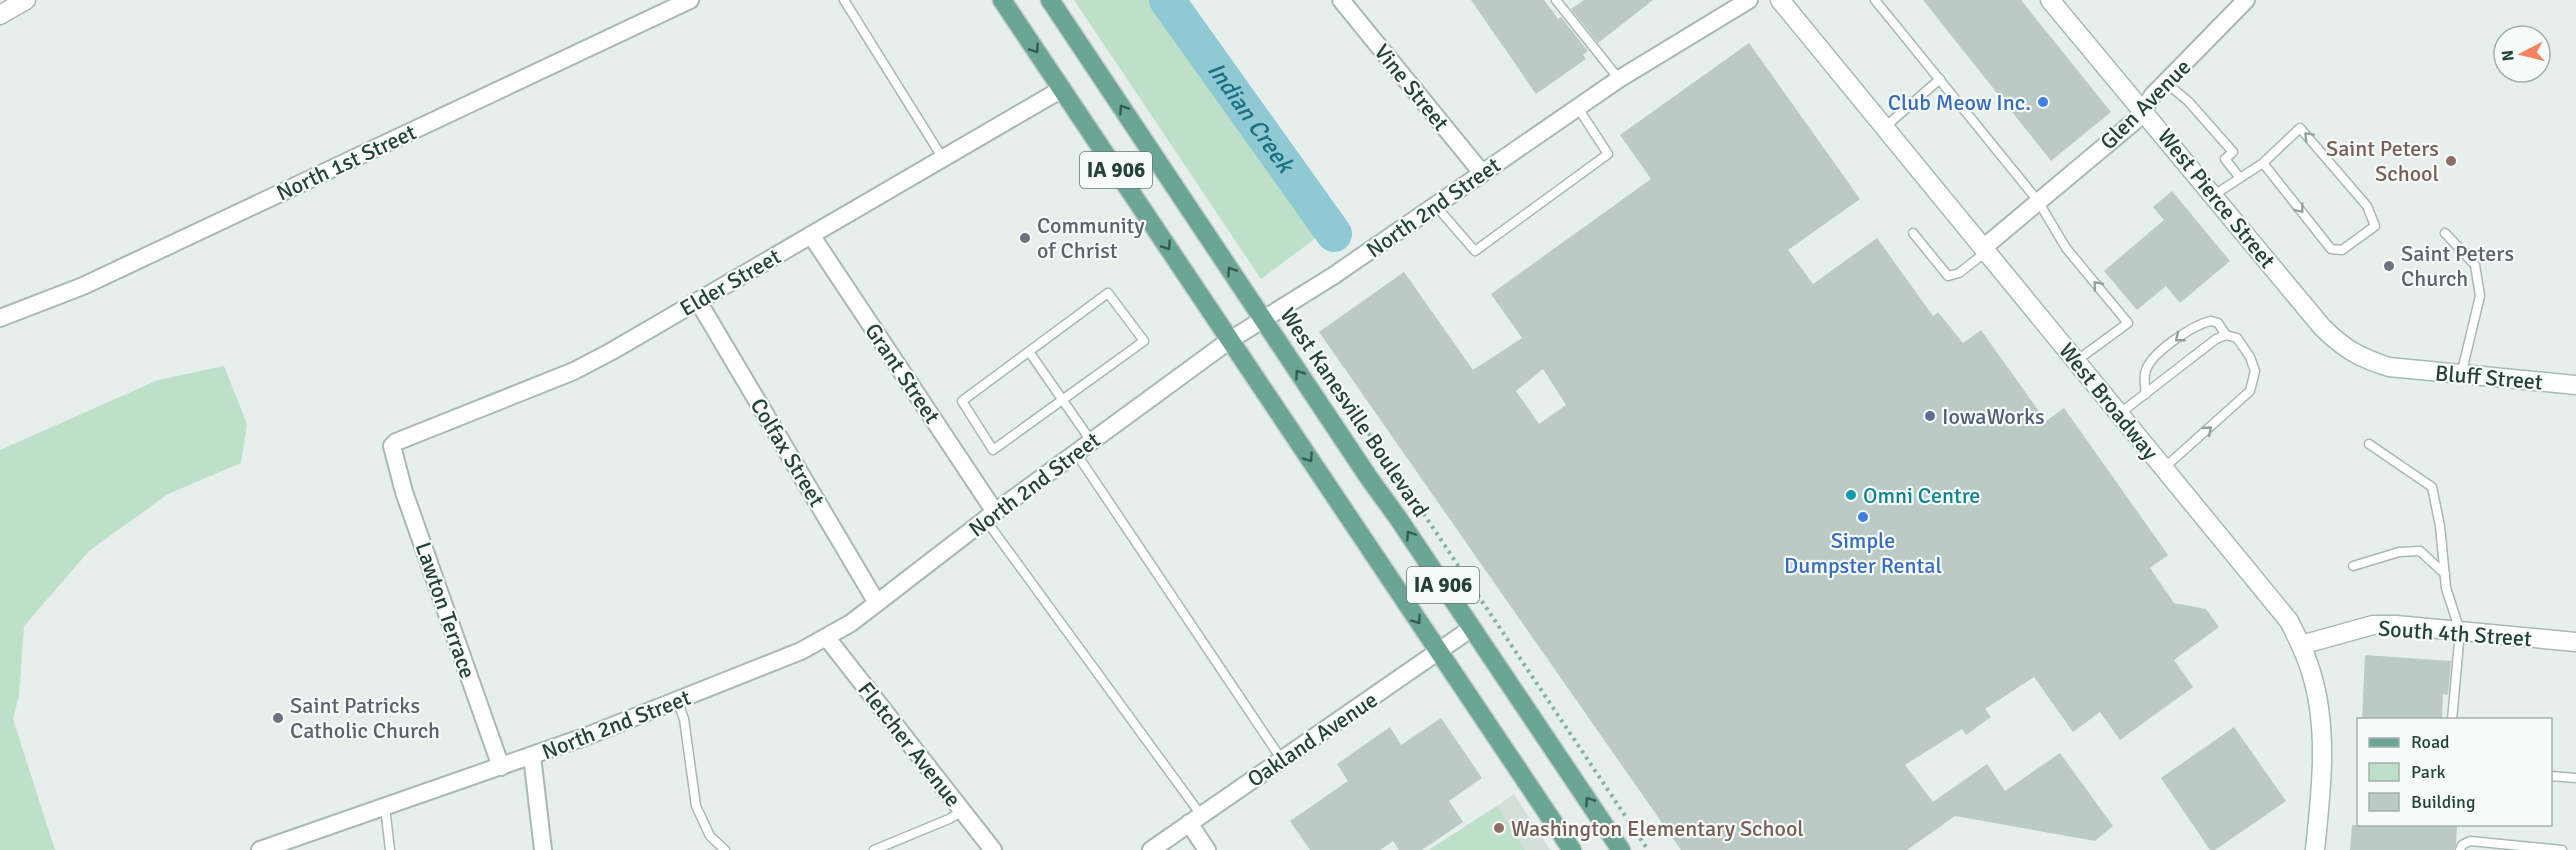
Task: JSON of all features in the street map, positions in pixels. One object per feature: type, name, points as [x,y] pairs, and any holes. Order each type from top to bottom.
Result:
[{"type":"main road","points":[[0,15],[26,0]]},
{"type":"main road","name":"IA 906","points":[[1002,0],[1572,850]]},
{"type":"main road","name":"West Kanesville Boulevard","points":[[1050,0],[1621,850]]},
{"type":"main road","name":"West Broadway","points":[[1780,0],[2289,621],[2311,671],[2321,735],[2322,774],[2315,850]]},
{"type":"main road","name":"West Pierce Street","points":[[2050,0],[2322,327],[2339,344],[2360,358],[2389,368],[2402,369]]},
{"type":"main road","name":"Bluff Street","points":[[2402,369],[2576,384]]},
{"type":"main road","name":"South 4th Street","points":[[2301,645],[2373,625],[2576,642]]},
{"type":"street","name":"North 1st Street","points":[[0,318],[83,286],[690,0]]},
{"type":"street","name":"Vine Street","points":[[1341,0],[1482,173]]},
{"type":"street","name":"North 2nd Street","points":[[260,850],[532,756],[801,651],[827,638],[1230,340],[1435,205],[1619,79],[1749,0]]},
{"type":"street","name":"Glen Avenue","points":[[1984,250],[2038,201],[2136,120],[2166,83],[2246,0]]},
{"type":"street","name":"Elder Street","points":[[392,453],[392,446],[396,442],[574,371],[1062,89]]},
{"type":"street","name":"Grant Street","points":[[811,235],[990,516]]},
{"type":"street","name":"Colfax Street","points":[[698,301],[877,603]]},
{"type":"street","name":"Lawton Terrace","points":[[392,453],[501,767]]},
{"type":"street","name":"Oakland Avenue","points":[[1151,850],[1472,628]]},
{"type":"street","name":"Fletcher Avenue","points":[[827,638],[993,850]]},
{"type":"street","points":[[532,756],[543,850]]},
{"type":"street","points":[[1195,819],[1207,850]]},
{"type":"lane","points":[[844,0],[942,157]]},
{"type":"lane","points":[[1556,0],[1619,79]]},
{"type":"lane","points":[[1875,0],[2038,201],[2066,248],[2128,323],[2076,361]]},
{"type":"lane","points":[[1885,128],[1940,79]]},
{"type":"lane","points":[[2166,83],[2188,101],[2233,152],[2224,159],[2240,178]]},
{"type":"lane","points":[[1435,205],[1475,250],[1608,154],[1578,108]]},
{"type":"lane","points":[[2214,195],[2263,163],[2300,128],[2367,206],[2375,226],[2342,250],[2331,249],[2263,163]]},
{"type":"lane","points":[[1912,233],[1948,276],[1959,273],[1984,250]]},
{"type":"lane","points":[[2445,233],[2475,265],[2480,296],[2461,375]]},
{"type":"lane","points":[[1108,293],[1144,341],[993,450],[962,400],[1030,353],[1108,293]]},
{"type":"lane","points":[[2146,394],[2144,379],[2146,367],[2189,330],[2211,321],[2218,323],[2226,335]]},
{"type":"lane","points":[[2120,414],[2216,339],[2226,335],[2237,338],[2250,357],[2255,370],[2250,391],[2164,468]]},
{"type":"lane","points":[[1030,353],[1091,441]]},
{"type":"lane","points":[[2369,444],[2432,487],[2440,526],[2446,588],[2460,631],[2452,718]]},
{"type":"lane","points":[[1076,453],[1282,759]]},
{"type":"lane","points":[[990,516],[1195,819]]},
{"type":"lane","points":[[2353,566],[2399,552],[2420,551],[2445,574]]},
{"type":"lane","points":[[676,700],[684,719],[696,806],[710,836],[725,850]]},
{"type":"lane","points":[[2552,776],[2576,778]]},
{"type":"lane","points":[[385,807],[390,850]]},
{"type":"lane","points":[[874,850],[949,819],[962,811]]},
{"type":"lane","points":[[2460,850],[2462,845],[2470,842],[2562,850]]},
{"type":"shaded area","name":"Washington Elementary School","points":[[1514,794],[1550,850],[1429,850],[1497,806]]},
{"type":"green space","points":[[1074,0],[1172,0],[1340,220],[1261,279]]},
{"type":"green space","points":[[224,366],[247,424],[241,463],[168,494],[89,551],[24,626],[19,695],[13,719],[55,850],[0,850],[0,450],[158,380]]},
{"type":"green space","name":"Washington Elementary School","points":[[1497,806],[1525,850],[1429,850]]},
{"type":"building","points":[[1471,0],[1544,0],[1558,19],[1561,17],[1588,51],[1583,55],[1586,59],[1536,94]]},
{"type":"building","points":[[1584,0],[1653,0],[1598,43],[1571,9]]},
{"type":"building","points":[[1923,0],[2021,0],[2111,112],[2051,161]]},
{"type":"building","name":"Omni Centre","points":[[1749,43],[1860,199],[1788,250],[1813,284],[1877,238],[1933,316],[1938,312],[1963,343],[1981,330],[2046,421],[2064,408],[2168,555],[2150,568],[2174,603],[2206,609],[2219,627],[2174,660],[2193,687],[2120,740],[2100,712],[2073,732],[2034,677],[1985,709],[1991,717],[1966,735],[1962,729],[1905,765],[1933,802],[1987,764],[2005,791],[2060,753],[2113,826],[2095,841],[1955,816],[1907,850],[1681,850],[1319,332],[1404,272],[1473,370],[1522,338],[1491,294],[1651,179],[1620,135]],"holes":[[[1543,369],[1566,405],[1539,424],[1516,391]]]},
{"type":"building","points":[[2172,191],[2230,261],[2180,303],[2166,286],[2137,310],[2104,271],[2164,220],[2153,207]]},
{"type":"building","points":[[2365,655],[2451,661],[2448,695],[2443,694],[2442,718],[2362,718]]},
{"type":"building","points":[[1441,718],[1482,778],[1449,801],[1463,822],[1422,850],[1399,850],[1393,841],[1380,850],[1310,850],[1290,821],[1348,781],[1337,764],[1390,727],[1401,745]]},
{"type":"building","points":[[2234,727],[2286,801],[2215,850],[2210,850],[2161,778]]},
{"type":"building","points":[[2352,825],[2457,826],[2454,850],[2350,850]]},
{"type":"waterway","name":"Indian Creek","points":[[1167,0],[1334,234]]},
{"type":"place","name":"Club Meow Inc.","points":[[2043,102]]},
{"type":"place","name":"Saint Peters School","points":[[2451,161]]},
{"type":"place","name":"Community of Christ","points":[[1025,238]]},
{"type":"place","name":"Saint Peters Church","points":[[2389,266]]},
{"type":"place","name":"IowaWorks","points":[[1930,416]]},
{"type":"place","name":"Omni Centre","points":[[1851,495]]},
{"type":"place","name":"Simple Dumpster Rental","points":[[1863,517]]},
{"type":"place","name":"Saint Patricks Catholic Church","points":[[278,718]]},
{"type":"place","name":"Washington Elementary School","points":[[1499,828]]}]
